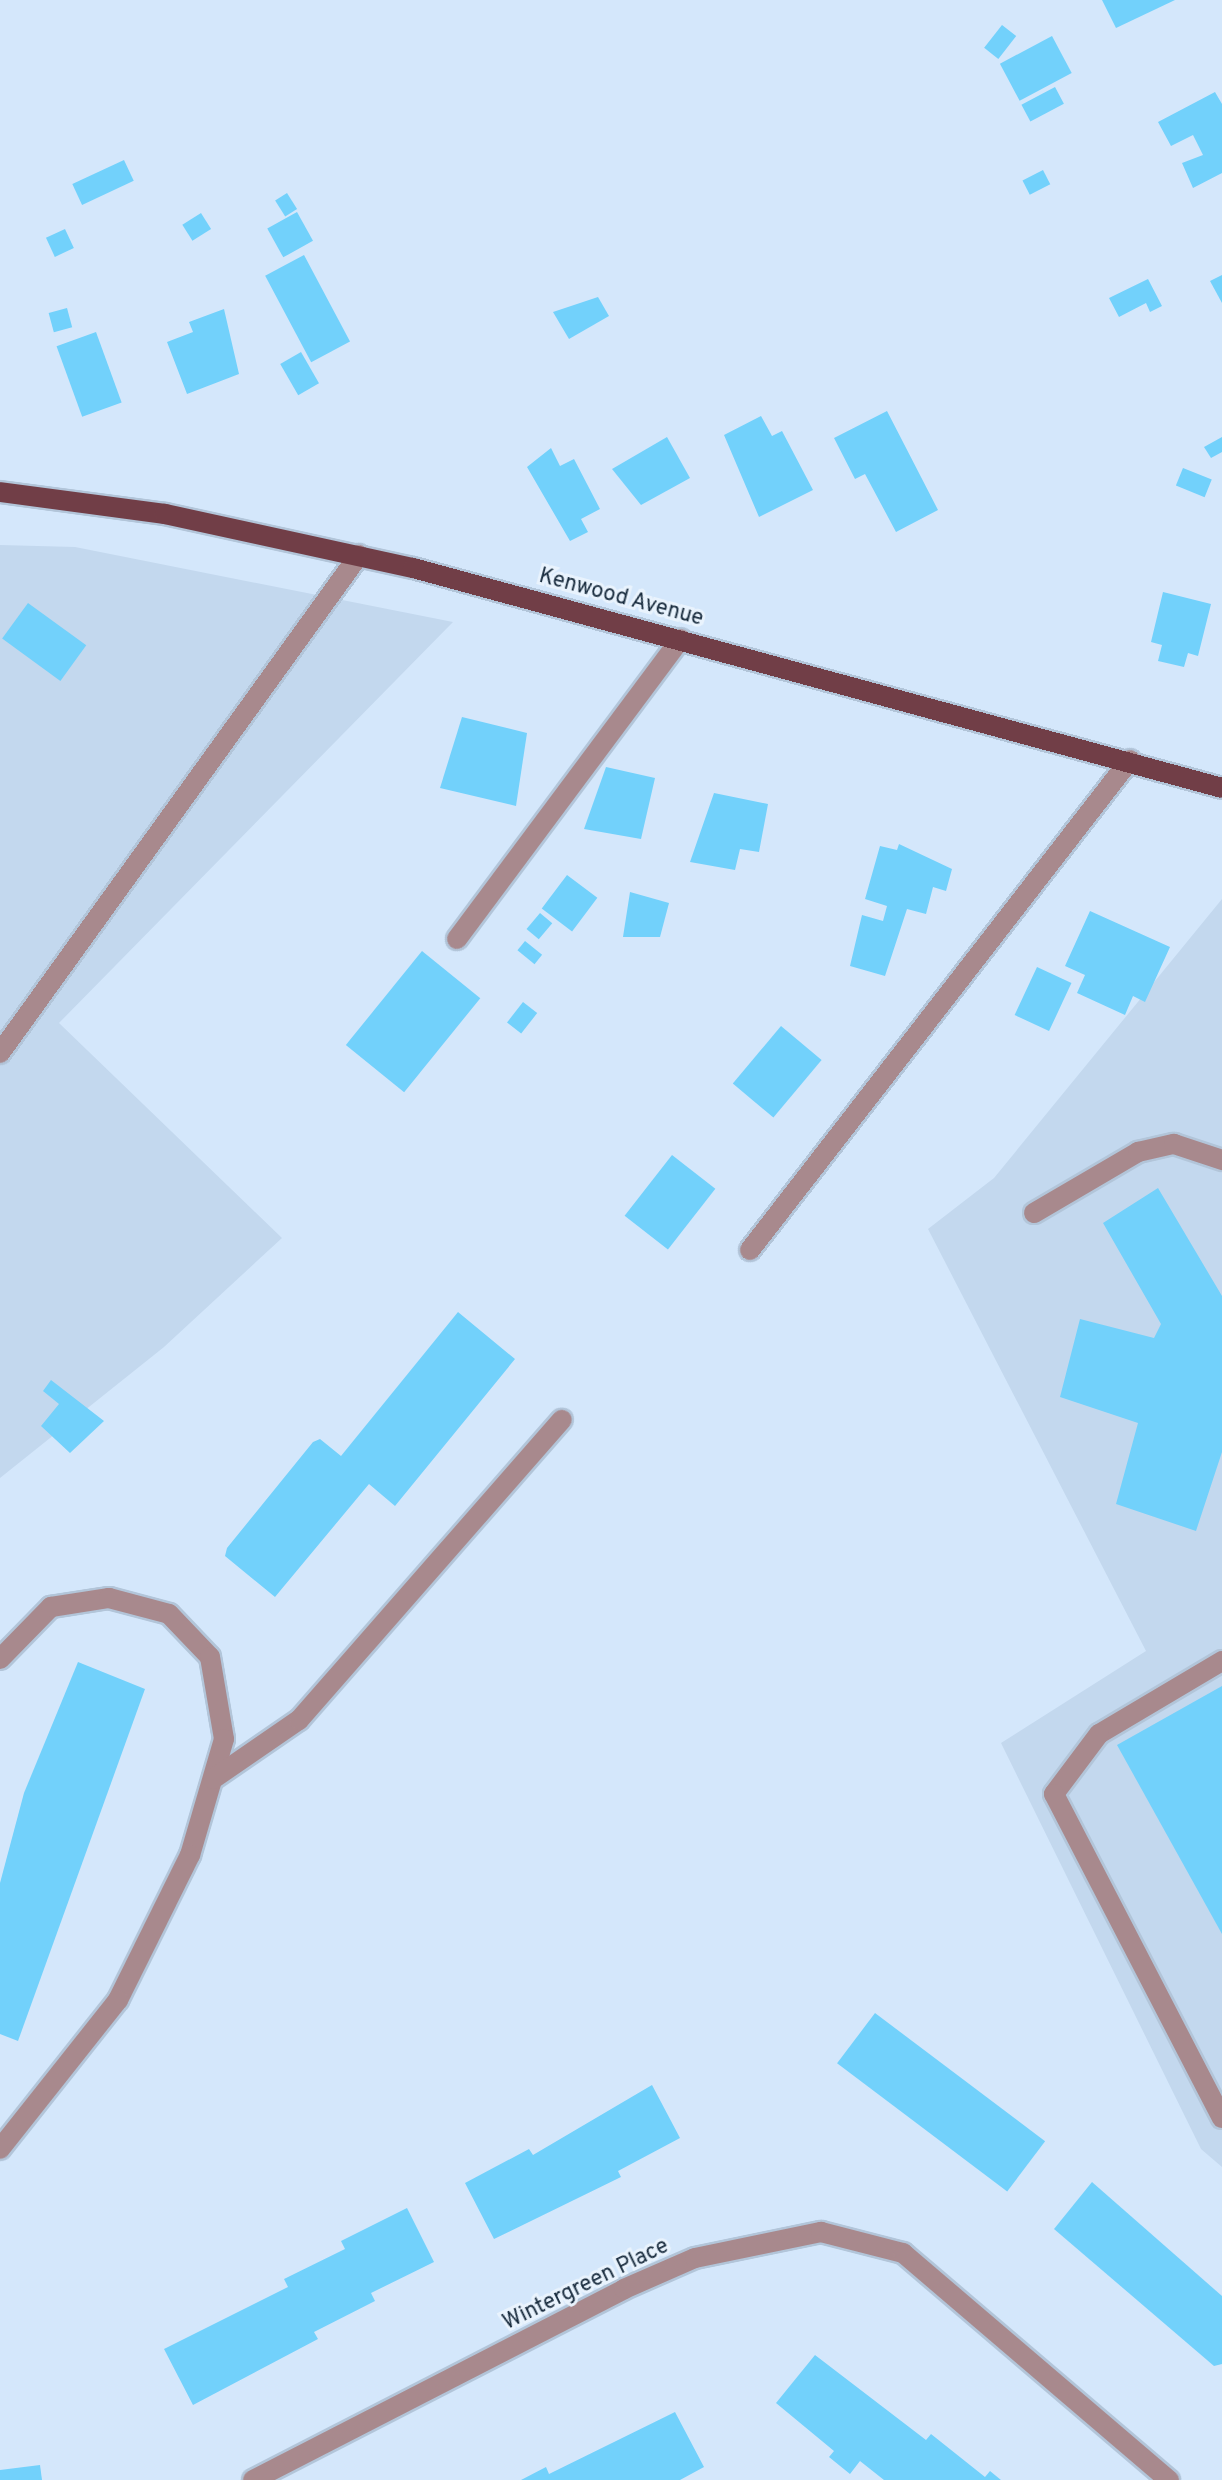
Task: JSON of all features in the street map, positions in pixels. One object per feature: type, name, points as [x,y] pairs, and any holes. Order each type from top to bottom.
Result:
[{"type":"main road","name":"Kenwood Avenue","points":[[0,492],[165,514],[359,555],[1130,760],[1222,788]]},
{"type":"street","points":[[0,1053],[359,555]]},
{"type":"street","points":[[457,939],[681,639]]},
{"type":"street","points":[[750,1250],[1130,760]]},
{"type":"street","points":[[1034,1213],[1138,1152],[1174,1144],[1222,1160]]},
{"type":"street","points":[[213,1779],[299,1720],[562,1420]]},
{"type":"street","points":[[0,1659],[51,1607],[109,1598],[169,1614],[210,1657],[224,1739],[190,1855],[118,2000],[0,2149]]},
{"type":"street","points":[[1222,1661],[1099,1734],[1054,1794],[1222,2118]]},
{"type":"street","name":"Wintergreen Place","points":[[253,2480],[624,2289],[695,2258],[821,2232],[903,2253],[1169,2480]]},
{"type":"shaded area","points":[[0,545],[75,547],[453,622],[59,1023],[282,1238],[164,1347],[0,1478]]},
{"type":"shaded area","points":[[1222,899],[1222,2167],[1201,2149],[1001,1743],[1146,1651],[928,1229],[994,1178]]},
{"type":"building","points":[[1102,0],[1175,0],[1116,28]]},
{"type":"building","points":[[1002,25],[1016,36],[998,59],[984,48]]},
{"type":"building","points":[[1052,36],[1072,73],[1020,101],[1000,64]]},
{"type":"building","points":[[1055,87],[1064,104],[1030,122],[1021,105]]},
{"type":"building","points":[[1215,92],[1222,104],[1222,173],[1193,188],[1182,163],[1203,155],[1193,135],[1171,146],[1158,122]]},
{"type":"building","points":[[124,160],[134,181],[82,205],[72,184]]},
{"type":"building","points":[[1043,170],[1050,184],[1030,195],[1023,180]]},
{"type":"building","points":[[287,193],[297,209],[285,217],[275,200]]},
{"type":"building","points":[[297,212],[313,241],[283,257],[267,228]]},
{"type":"building","points":[[201,213],[211,229],[192,241],[182,225]]},
{"type":"building","points":[[65,229],[74,248],[55,257],[46,238]]},
{"type":"building","points":[[304,255],[350,342],[311,362],[265,276]]},
{"type":"building","points":[[1222,275],[1222,303],[1210,281]]},
{"type":"building","points":[[1148,279],[1162,306],[1150,312],[1146,303],[1119,317],[1109,298]]},
{"type":"building","points":[[598,297],[609,316],[569,339],[553,312]]},
{"type":"building","points":[[67,308],[72,327],[54,332],[49,313]]},
{"type":"building","points":[[224,309],[239,374],[187,394],[167,342],[193,332],[189,322]]},
{"type":"building","points":[[96,332],[122,402],[82,417],[57,346]]},
{"type":"building","points":[[301,352],[319,383],[298,395],[280,364]]},
{"type":"building","points":[[887,411],[938,510],[896,532],[865,474],[855,479],[834,438]]},
{"type":"building","points":[[761,416],[772,436],[782,431],[813,490],[759,517],[724,435]]},
{"type":"building","points":[[667,437],[690,478],[641,505],[612,469]]},
{"type":"building","points":[[1222,437],[1222,452],[1211,458],[1204,447]]},
{"type":"building","points":[[551,448],[560,466],[574,459],[600,509],[581,519],[588,532],[570,541],[527,467]]},
{"type":"building","points":[[1183,468],[1212,480],[1205,497],[1176,486]]},
{"type":"building","points":[[1163,592],[1211,604],[1198,656],[1188,653],[1184,667],[1158,661],[1162,645],[1151,642]]},
{"type":"building","points":[[28,603],[86,645],[60,681],[2,639]]},
{"type":"building","points":[[462,717],[527,733],[516,806],[440,788]]},
{"type":"building","points":[[606,767],[655,778],[641,839],[584,829]]},
{"type":"building","points":[[714,793],[768,804],[759,852],[740,849],[735,870],[690,862]]},
{"type":"building","points":[[899,844],[952,869],[946,891],[933,887],[926,914],[907,909],[885,976],[850,966],[862,915],[883,921],[887,906],[865,899],[880,846],[897,850]]},
{"type":"building","points":[[567,875],[597,898],[572,931],[542,909]]},
{"type":"building","points":[[630,892],[669,903],[660,937],[623,937]]},
{"type":"building","points":[[1090,911],[1170,947],[1145,1002],[1133,996],[1125,1015],[1077,993],[1085,975],[1065,966]]},
{"type":"building","points":[[540,913],[552,923],[539,939],[527,929]]},
{"type":"building","points":[[525,941],[542,955],[535,964],[517,950]]},
{"type":"building","points":[[422,951],[480,998],[404,1092],[346,1045]]},
{"type":"building","points":[[1037,967],[1071,983],[1049,1031],[1015,1015]]},
{"type":"building","points":[[523,1002],[537,1013],[521,1034],[507,1022]]},
{"type":"building","points":[[781,1026],[822,1060],[773,1118],[733,1083]]},
{"type":"building","points":[[672,1155],[715,1189],[668,1250],[625,1216]]},
{"type":"building","points":[[1158,1188],[1222,1296],[1222,1452],[1196,1531],[1116,1504],[1138,1423],[1060,1397],[1080,1319],[1154,1338],[1161,1324],[1103,1223]]},
{"type":"building","points":[[458,1312],[515,1359],[395,1506],[369,1484],[275,1597],[225,1556],[227,1548],[313,1442],[320,1439],[341,1456]]},
{"type":"building","points":[[51,1380],[104,1421],[70,1453],[41,1426],[59,1404],[43,1391]]},
{"type":"building","points":[[78,1662],[145,1689],[18,2041],[0,2034],[0,1883],[24,1793]]},
{"type":"building","points":[[1222,1686],[1222,1934],[1117,1745]]},
{"type":"building","points":[[875,2013],[1045,2141],[1007,2192],[837,2063]]},
{"type":"building","points":[[652,2085],[680,2138],[618,2171],[621,2177],[494,2239],[465,2183],[529,2149],[533,2155]]},
{"type":"building","points":[[1092,2182],[1222,2296],[1222,2364],[1214,2366],[1054,2229]]},
{"type":"building","points":[[407,2208],[434,2262],[371,2293],[375,2301],[314,2332],[318,2339],[193,2405],[164,2349],[288,2287],[284,2279],[345,2249],[341,2241]]},
{"type":"building","points":[[815,2355],[926,2440],[931,2434],[985,2477],[990,2471],[1001,2480],[884,2480],[860,2461],[850,2474],[829,2457],[834,2451],[776,2403]]},
{"type":"building","points":[[675,2412],[704,2467],[680,2480],[521,2480],[546,2467],[549,2474]]},
{"type":"building","points":[[40,2465],[42,2480],[0,2480],[0,2470]]}]
